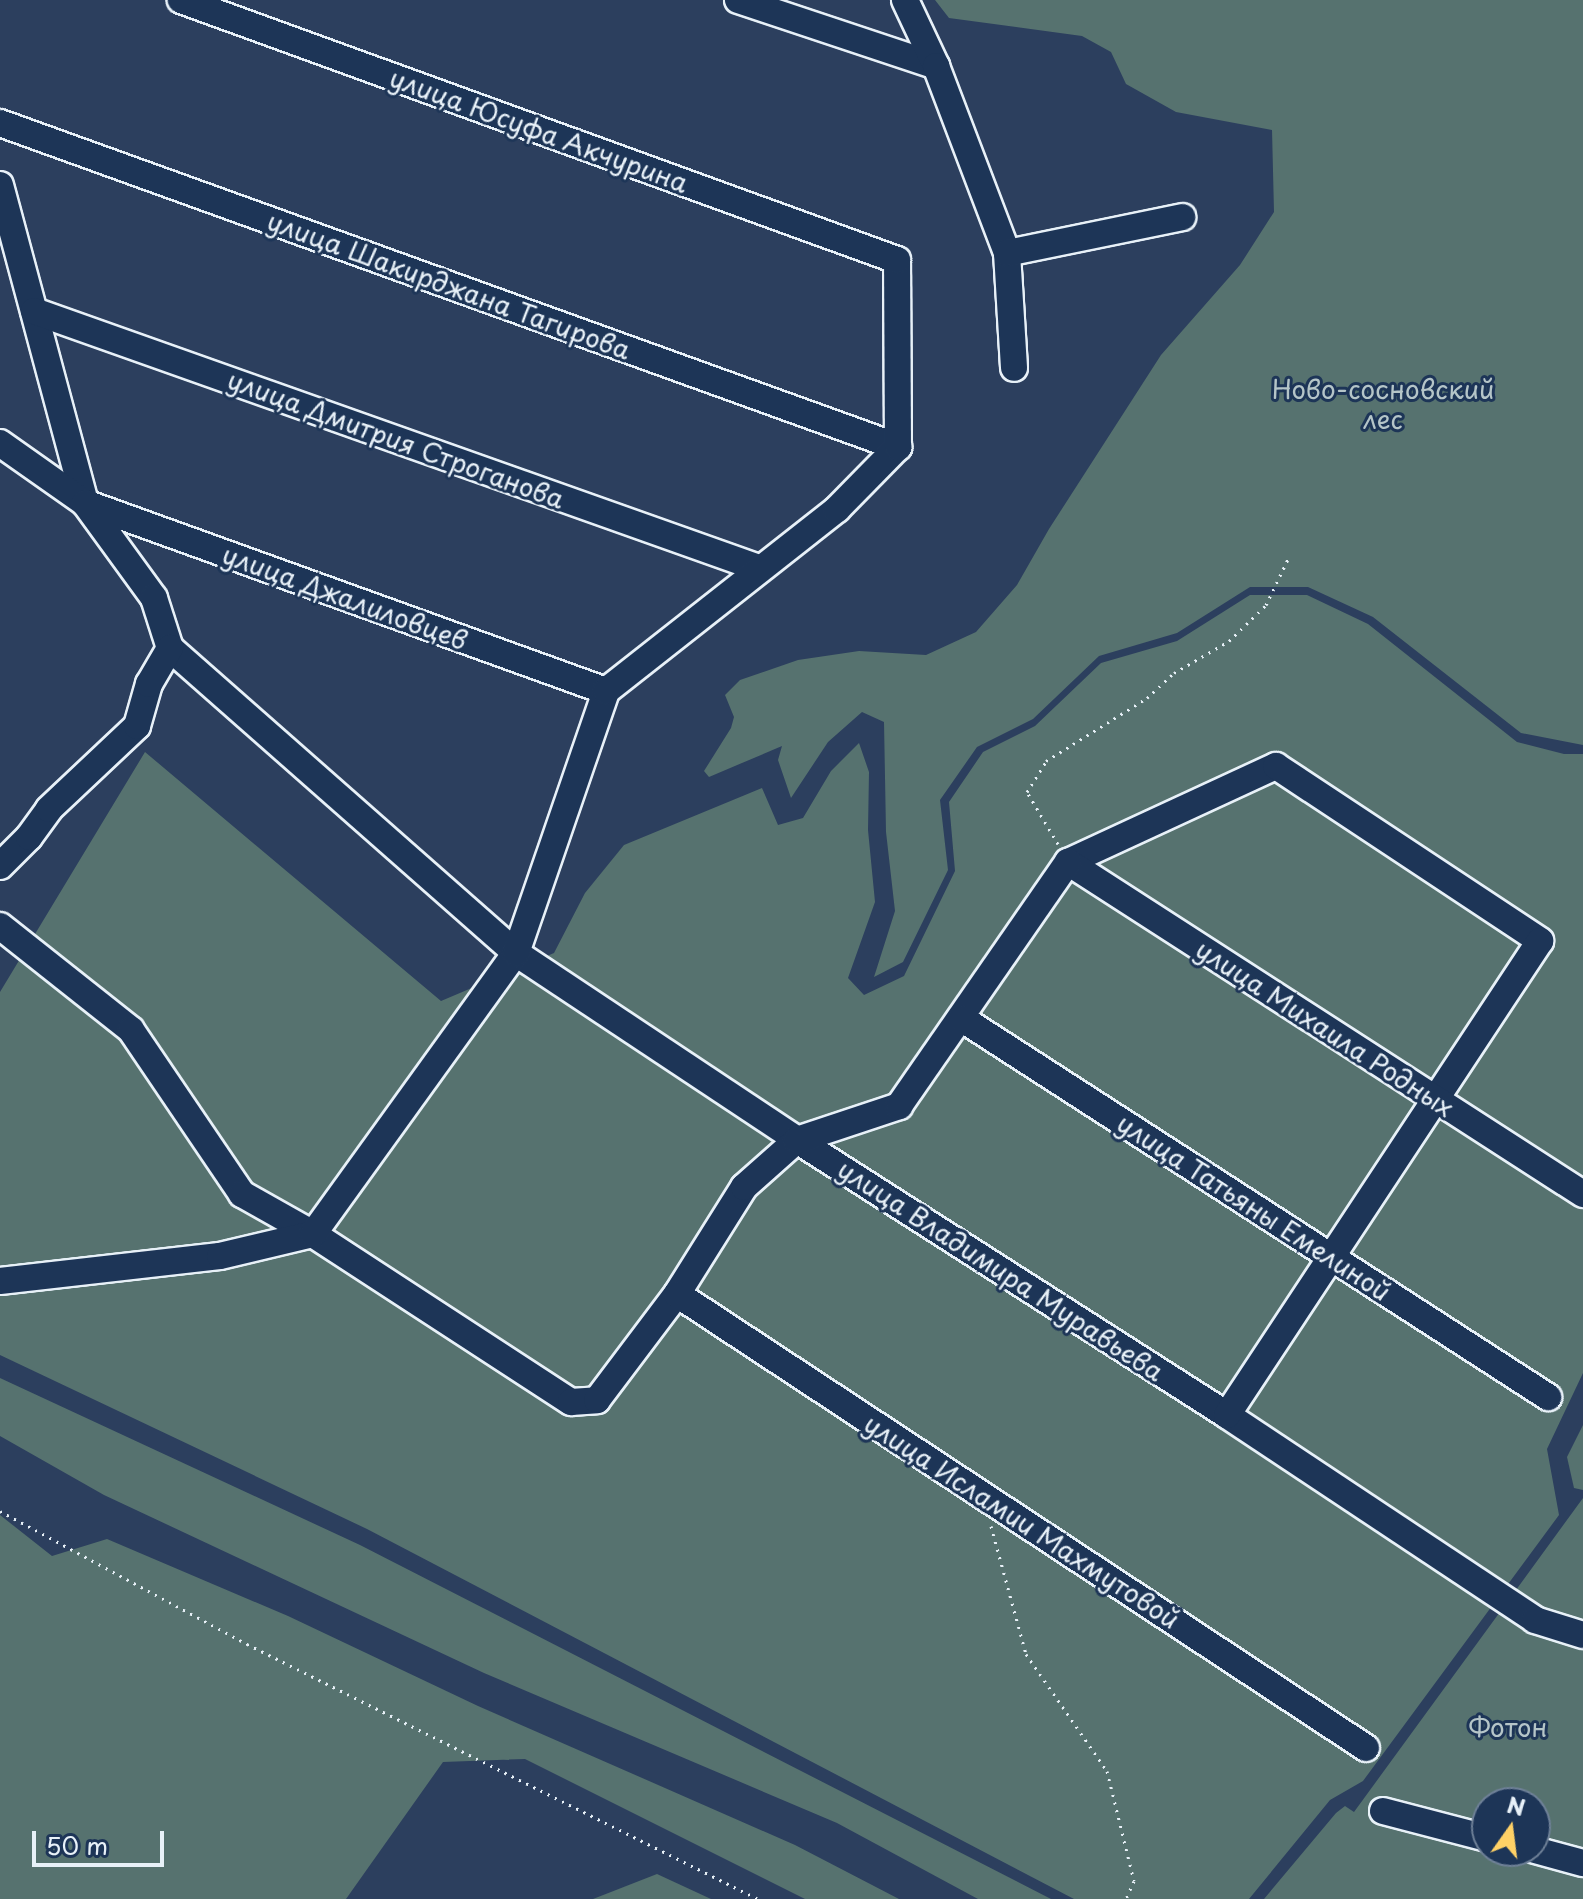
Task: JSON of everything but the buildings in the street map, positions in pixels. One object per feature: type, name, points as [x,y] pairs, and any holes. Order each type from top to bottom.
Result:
[{"type":"street","name":"улица Юсуфа Акчурина","points":[[181,0],[897,260],[898,447]]},
{"type":"street","points":[[738,0],[936,66]]},
{"type":"street","points":[[905,0],[936,66],[1007,253],[1014,368]]},
{"type":"street","name":"улица Шакирджана Тагирова","points":[[0,123],[898,447]]},
{"type":"street","points":[[0,185],[85,503]]},
{"type":"street","points":[[1007,253],[1182,217]]},
{"type":"street","name":"улица Дмитрия Строганова","points":[[34,311],[759,568]]},
{"type":"street","points":[[0,443],[85,503],[154,598],[170,648],[149,684],[137,726],[49,809],[29,837],[0,866]]},
{"type":"street","points":[[0,1281],[220,1256],[313,1234],[516,953],[606,691],[837,509],[898,447]]},
{"type":"street","name":"улица Джалиловцев","points":[[85,503],[606,691]]},
{"type":"street","name":"улица Владимира Муравьева","points":[[170,648],[516,953],[797,1140],[1227,1415],[1535,1620],[1583,1635]]},
{"type":"street","points":[[0,926],[131,1030],[242,1194],[313,1234],[571,1402],[597,1400],[677,1294],[744,1187],[797,1140],[899,1106],[1068,862],[1276,766],[1540,941],[1227,1415]]},
{"type":"street","name":"улица Михаила Родных","points":[[1068,862],[1583,1194]]},
{"type":"street","name":"улица Татьяны Емелиной","points":[[961,1018],[1548,1397]]},
{"type":"street","name":"улица Исламии Махмутовой","points":[[677,1294],[1366,1748]]},
{"type":"street","points":[[1383,1811],[1471,1834]]},
{"type":"street","points":[[1551,1854],[1583,1863]]},
{"type":"path","points":[[1068,862],[1027,792],[1046,761],[1147,698],[1174,673],[1229,641],[1266,605],[1288,559]]},
{"type":"path","points":[[982,1495],[1026,1654],[1107,1771],[1134,1881],[1126,1899]]},
{"type":"path","points":[[0,1511],[247,1644],[758,1899]]},
{"type":"green space","name":"Ново-сосновский лес","points":[[935,0],[1583,0],[1583,745],[1521,733],[1373,617],[1308,587],[1250,587],[1177,633],[1099,656],[1033,719],[977,747],[940,800],[948,870],[903,962],[874,977],[895,911],[886,832],[884,722],[862,712],[828,742],[791,798],[778,760],[782,746],[709,777],[704,771],[731,728],[734,717],[725,695],[740,680],[798,660],[859,651],[926,655],[976,632],[1017,585],[1049,529],[1161,355],[1240,265],[1274,212],[1272,130],[1176,112],[1126,84],[1111,52],[1082,36],[949,18]]},
{"type":"green space","points":[[1250,595],[1307,595],[1368,624],[1517,742],[1564,754],[1583,754],[1583,1373],[1547,1449],[1559,1515],[1363,1781],[1330,1800],[1249,1899],[1074,1899],[367,1529],[0,1355],[0,992],[145,752],[441,1001],[554,953],[585,893],[624,845],[762,788],[778,825],[803,818],[831,771],[859,743],[869,772],[868,830],[875,902],[848,978],[864,995],[904,976],[955,871],[949,802],[983,752],[1035,726],[1101,663],[1177,641]]},
{"type":"green space","points":[[0,1378],[360,1545],[1051,1899],[978,1899],[837,1823],[484,1673],[104,1495],[0,1436]]},
{"type":"green space","points":[[1583,1425],[1583,1490],[1574,1488],[1567,1457]]},
{"type":"green space","name":"Фотон","points":[[1583,1498],[1583,1899],[1264,1899],[1345,1806],[1354,1812]]},
{"type":"green space","points":[[0,1515],[52,1556],[107,1539],[288,1616],[478,1706],[795,1845],[899,1899],[805,1899],[525,1759],[443,1762],[346,1899],[0,1899]]},
{"type":"green space","points":[[657,1874],[711,1899],[593,1899]]}]
